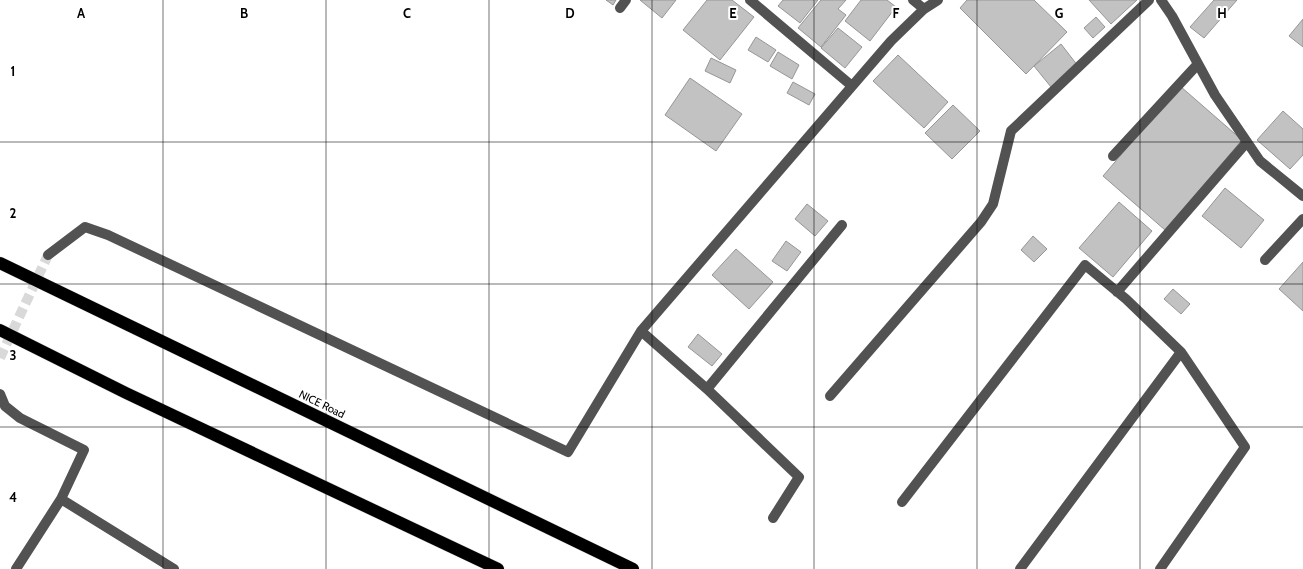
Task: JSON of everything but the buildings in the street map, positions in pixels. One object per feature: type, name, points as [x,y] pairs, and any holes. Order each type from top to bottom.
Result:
[{"type":"highway","name":"NICE Road","points":[[0,263],[633,569]]},
{"type":"highway","points":[[0,330],[126,393],[498,569]]},
{"type":"street","points":[[620,8],[626,0]]},
{"type":"street","points":[[750,0],[852,86]]},
{"type":"street","points":[[913,0],[924,9]]},
{"type":"street","points":[[48,255],[85,227],[108,235],[568,452],[641,331],[891,41],[924,9],[938,0]]},
{"type":"street","points":[[830,396],[976,228],[993,204],[1011,131],[1149,0]]},
{"type":"street","points":[[1161,0],[1172,16],[1215,96],[1260,161],[1303,196]]},
{"type":"street","points":[[1113,156],[1197,65]]},
{"type":"street","points":[[1117,292],[1247,142]]},
{"type":"street","points":[[1265,260],[1303,219]]},
{"type":"street","points":[[707,389],[842,226]]},
{"type":"street","points":[[902,502],[1085,265],[1117,292],[1181,352],[1245,448],[1160,569]]},
{"type":"street","points":[[641,331],[707,389],[799,477],[774,518]]},
{"type":"street","points":[[1020,569],[1181,352]]},
{"type":"street","points":[[0,394],[5,406],[20,418],[84,450],[60,499],[16,569]]},
{"type":"street","points":[[60,499],[172,569]]},
{"type":"tunnel","points":[[0,358],[48,255]]}]
